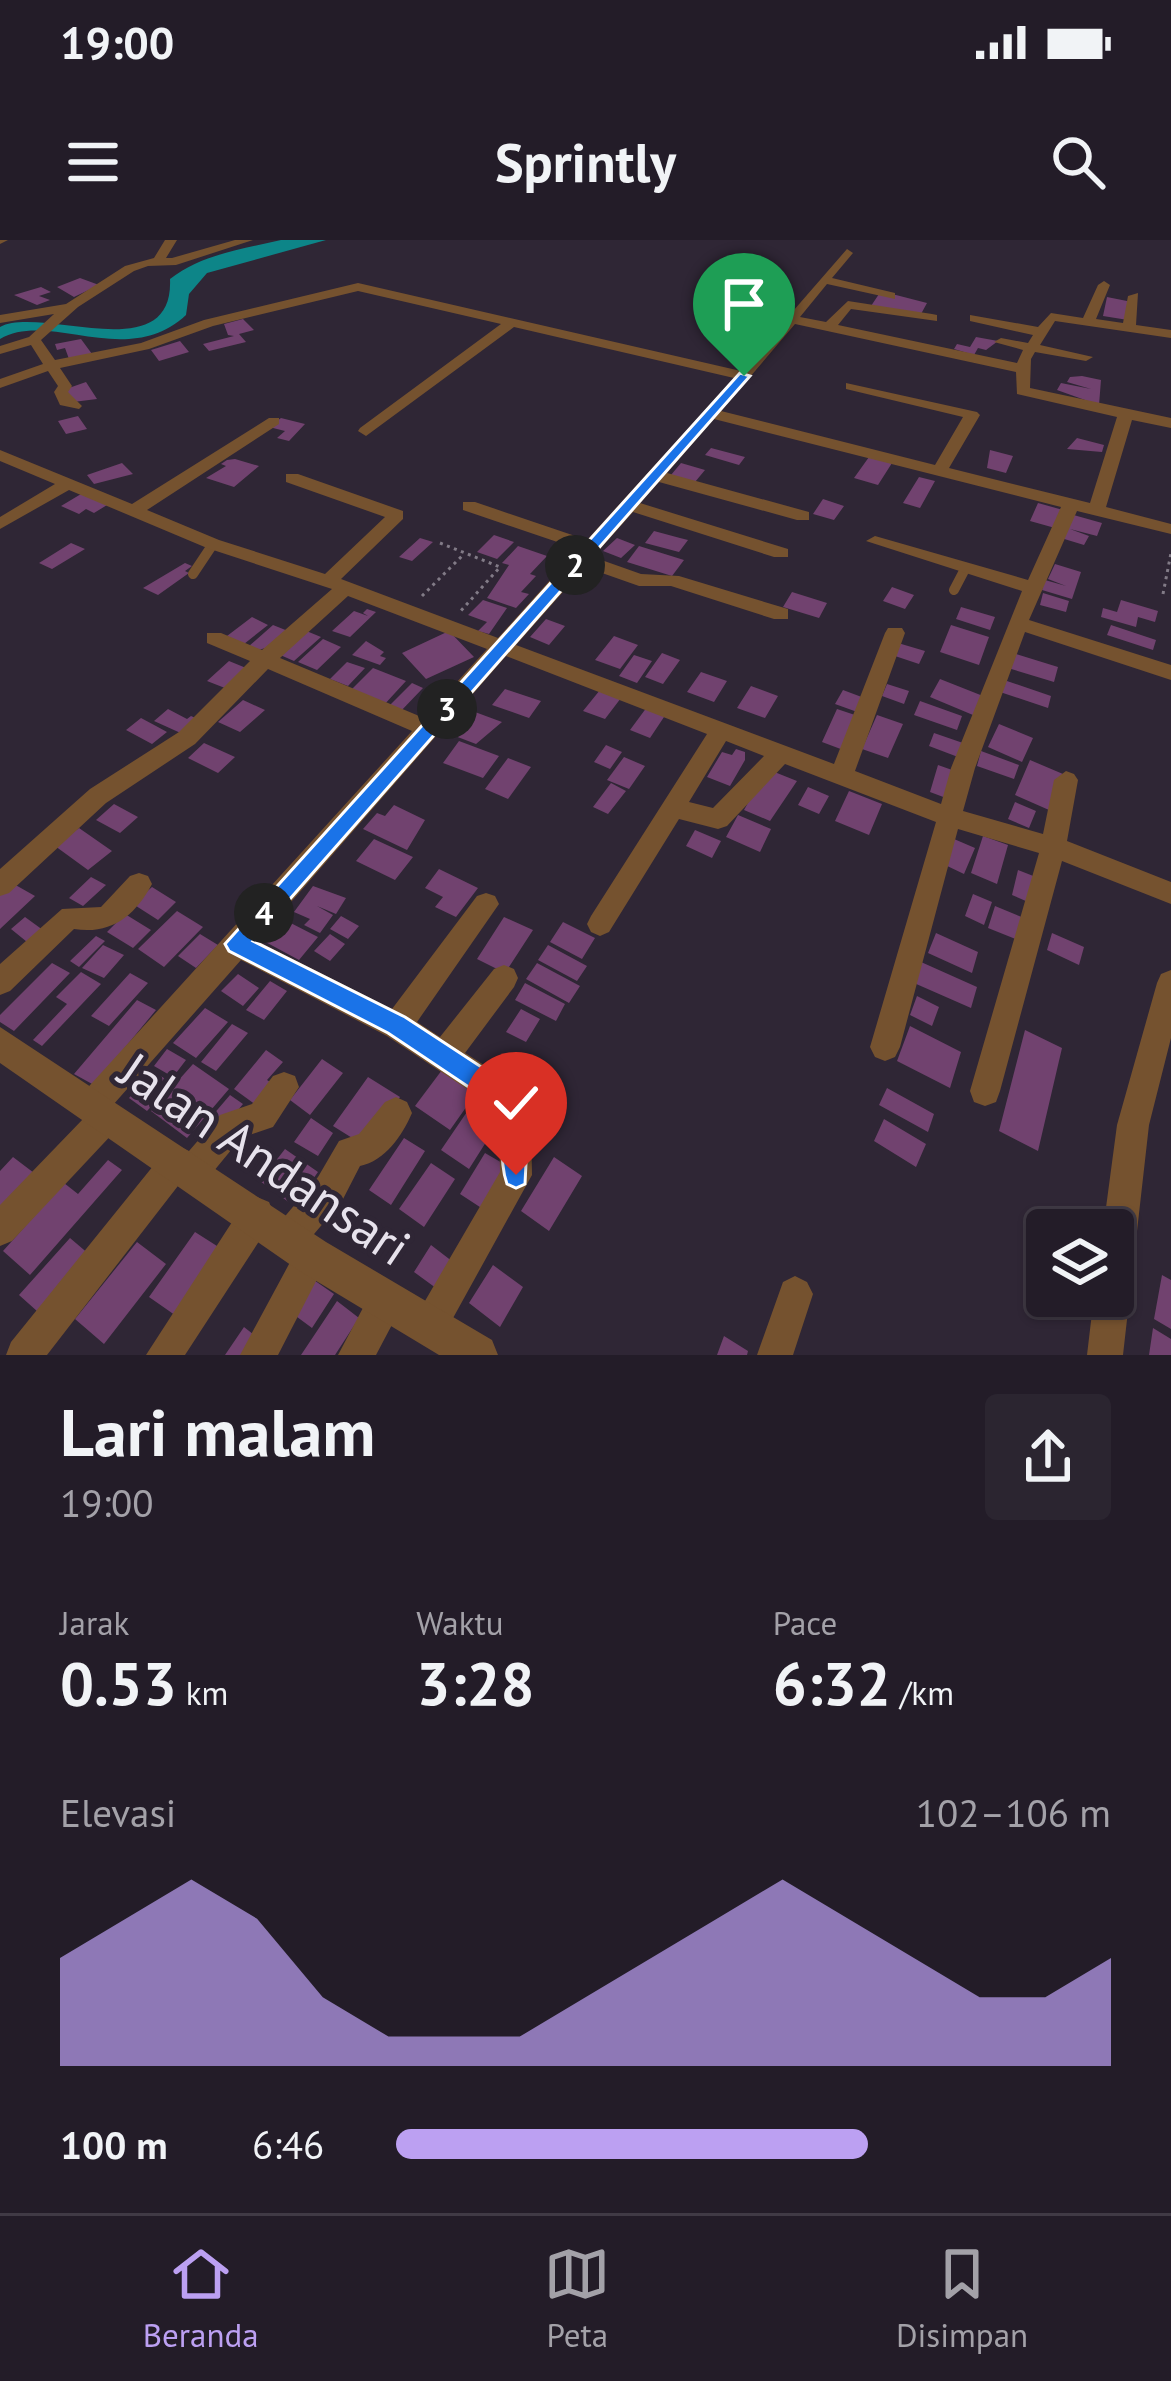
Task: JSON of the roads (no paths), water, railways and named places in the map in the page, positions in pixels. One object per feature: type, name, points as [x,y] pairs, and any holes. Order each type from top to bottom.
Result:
[{"type":"street","points":[[101,240],[123,240]]},
{"type":"street","points":[[158,261],[171,240]]},
{"type":"street","points":[[0,350],[36,337],[140,263],[172,262],[247,240]]},
{"type":"street","points":[[0,1229],[236,944],[744,376],[847,253]]},
{"type":"street","points":[[825,280],[891,296]]},
{"type":"street","points":[[1089,320],[1104,285]]},
{"type":"street","points":[[0,384],[52,365],[144,346],[223,319],[358,287],[744,376]]},
{"type":"street","points":[[1129,327],[1134,296]]},
{"type":"street","points":[[829,327],[848,304],[932,318]]},
{"type":"street","points":[[0,319],[68,310]]},
{"type":"street","points":[[1171,334],[1051,316],[1030,351],[1022,391],[1171,423]]},
{"type":"street","points":[[975,317],[1030,351]]},
{"type":"street","points":[[791,320],[1030,351]]},
{"type":"street","points":[[366,431],[514,321]]},
{"type":"street","points":[[36,337],[65,386],[61,392],[65,402],[74,406]]},
{"type":"street","points":[[1000,342],[1086,365]]},
{"type":"street","points":[[851,386],[970,414],[940,470]]},
{"type":"street","points":[[710,413],[1171,529]]},
{"type":"street","points":[[1096,511],[1126,414]]},
{"type":"street","points":[[135,510],[274,421]]},
{"type":"street","points":[[0,455],[213,544],[336,585],[947,816],[1053,847],[1171,893]]},
{"type":"street","points":[[654,475],[803,516]]},
{"type":"street","points":[[0,885],[98,796],[187,738],[397,515],[292,478]]},
{"type":"street","points":[[0,524],[69,483]]},
{"type":"street","points":[[884,1047],[947,816],[1018,623],[1071,504]]},
{"type":"street","points":[[628,505],[781,553]]},
{"type":"street","points":[[469,506],[639,580],[672,580],[781,614]]},
{"type":"street","points":[[875,541],[1033,589]]},
{"type":"street","points":[[1018,623],[1171,673]]},
{"type":"street","points":[[842,774],[895,633]]},
{"type":"street","points":[[214,638],[428,729]]},
{"type":"street","points":[[600,924],[721,730]]},
{"type":"street","points":[[671,808],[718,819],[782,752]]},
{"type":"street","points":[[985,1091],[1053,847],[1066,780]]},
{"type":"street","points":[[0,982],[70,917],[98,923],[107,920],[140,884]]},
{"type":"street","points":[[397,1025],[486,904]]},
{"type":"street","points":[[236,944],[397,1025],[506,1097],[515,1121],[516,1175],[429,1325]]},
{"type":"street","points":[[446,1054],[504,978]]},
{"type":"street","points":[[1123,1209],[1133,1125],[1171,983]]},
{"type":"street","name":"Jalan Andansari","points":[[0,1043],[300,1248],[476,1355]]},
{"type":"street","points":[[24,1355],[185,1166],[231,1126],[262,1116],[284,1087]]},
{"type":"street","points":[[258,1355],[300,1248],[350,1151],[368,1149],[396,1113]]},
{"type":"street","points":[[164,1355],[256,1214]]},
{"type":"street","points":[[775,1355],[795,1294]]},
{"type":"street","points":[[356,1355],[386,1302]]},
{"type":"street","points":[[1105,1355],[1110,1317]]},
{"type":"lane","points":[[193,574],[213,544]]},
{"type":"lane","points":[[955,590],[965,569]]}]
